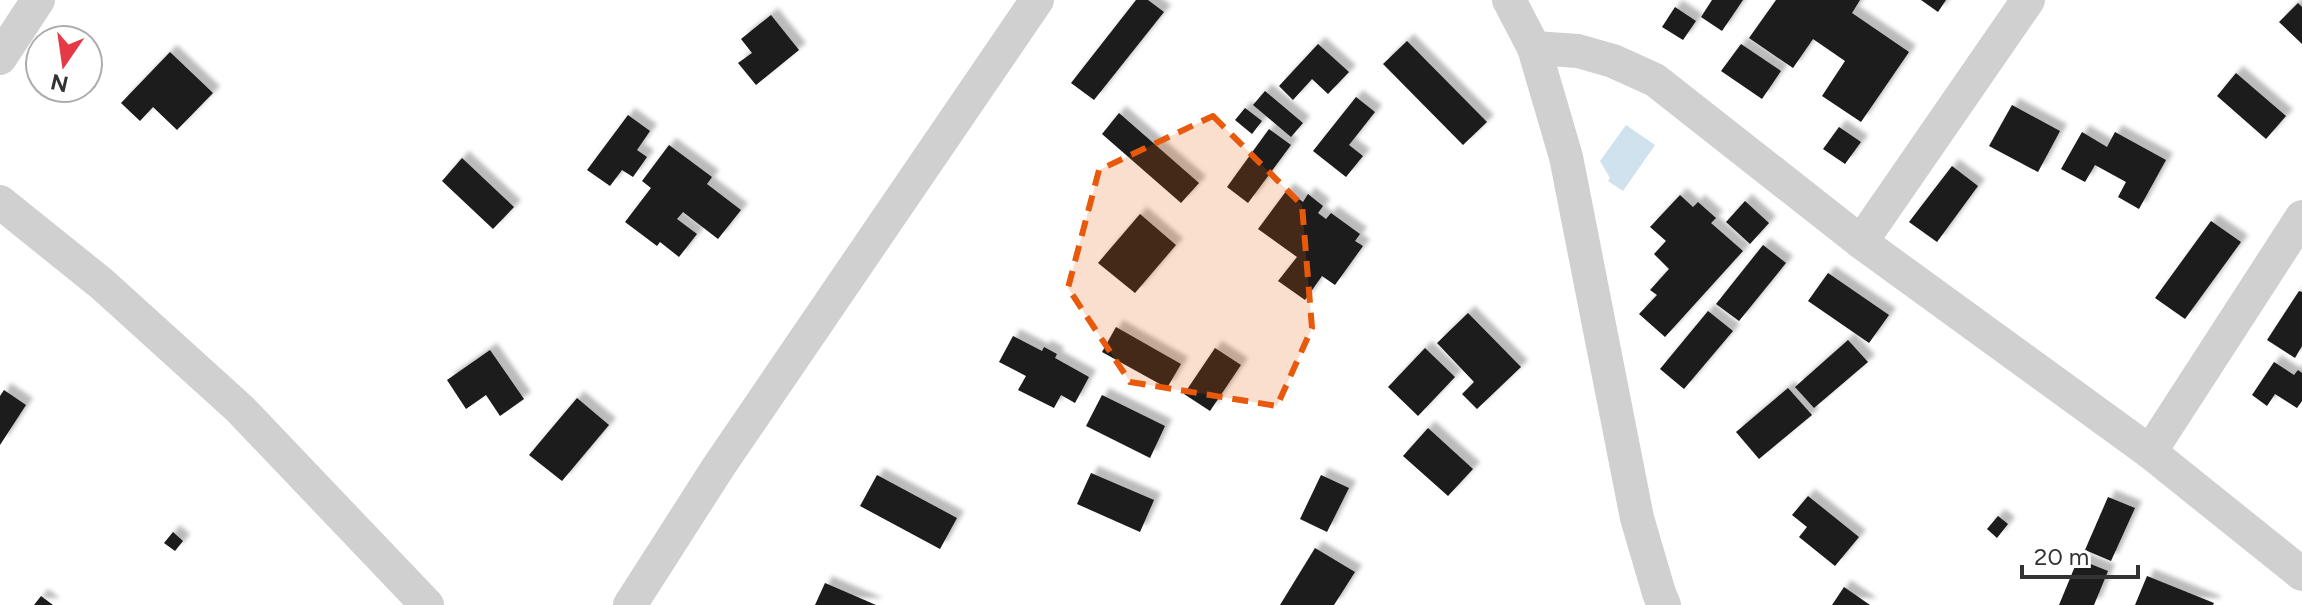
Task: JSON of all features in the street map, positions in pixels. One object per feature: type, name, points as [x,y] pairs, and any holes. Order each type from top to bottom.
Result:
[{"type":"street","points":[[0,58],[38,0]]},
{"type":"street","points":[[630,605],[719,466],[1037,0]]},
{"type":"street","points":[[1509,0],[1534,48],[1566,157],[1637,518],[1664,605]]},
{"type":"street","points":[[1861,242],[2028,0]]},
{"type":"street","points":[[1534,48],[1578,51],[1613,61],[1655,80],[1861,242],[2150,452],[2302,574]]},
{"type":"street","points":[[0,202],[102,284],[240,409],[427,605]]},
{"type":"street","points":[[2150,452],[2302,217]]},
{"type":"highlighted area","points":[[1213,116],[1302,205],[1312,328],[1277,406],[1130,382],[1068,288],[1099,170]]},
{"type":"water","points":[[1626,125],[1655,145],[1623,191],[1608,181],[1610,178],[1600,161]]},
{"type":"building","points":[[1136,0],[1148,0],[1164,12],[1094,100],[1071,83]]},
{"type":"building","points":[[1712,0],[1743,0],[1722,31],[1701,17]]},
{"type":"building","points":[[1776,0],[1860,0],[1852,13],[1909,52],[1861,122],[1822,96],[1845,61],[1813,39],[1793,68],[1749,38]]},
{"type":"building","points":[[1921,0],[1946,0],[1938,12]]},
{"type":"building","points":[[2298,3],[2302,7],[2302,44],[2279,22]]},
{"type":"building","points":[[1675,7],[1696,21],[1683,40],[1662,27]]},
{"type":"building","points":[[771,15],[799,50],[756,85],[738,63],[752,53],[741,39]]},
{"type":"building","points":[[1407,41],[1487,122],[1463,145],[1383,64]]},
{"type":"building","points":[[1318,44],[1349,72],[1328,94],[1312,79],[1293,100],[1279,86]]},
{"type":"building","points":[[1741,44],[1781,71],[1762,99],[1721,71]]},
{"type":"building","points":[[170,52],[213,93],[177,130],[153,107],[140,121],[121,103]]},
{"type":"building","points":[[2236,73],[2286,116],[2266,139],[2217,96]]},
{"type":"building","points":[[1265,91],[1303,123],[1291,137],[1253,105]]},
{"type":"building","points":[[1356,97],[1375,112],[1349,145],[1363,156],[1346,177],[1313,151]]},
{"type":"building","points":[[2012,105],[2060,131],[2038,172],[1989,146]]},
{"type":"building","points":[[1245,108],[1262,121],[1252,134],[1235,120]]},
{"type":"building","points":[[1119,113],[1199,183],[1181,203],[1102,134]]},
{"type":"building","points":[[628,115],[650,131],[637,150],[647,157],[633,177],[622,170],[610,186],[587,170]]},
{"type":"building","points":[[1839,127],[1861,142],[1845,164],[1823,149]]},
{"type":"building","points":[[1269,129],[1291,145],[1248,203],[1227,187]]},
{"type":"building","points":[[2082,132],[2107,147],[2115,132],[2166,160],[2139,209],[2118,197],[2126,182],[2095,165],[2085,182],[2061,169]]},
{"type":"building","points":[[669,145],[712,177],[707,184],[741,210],[718,239],[683,212],[677,219],[697,234],[679,257],[660,242],[657,246],[625,222],[651,188],[642,181]]},
{"type":"building","points":[[462,158],[514,207],[493,229],[442,181]]},
{"type":"building","points":[[1952,166],[1978,186],[1937,242],[1909,222]]},
{"type":"building","points":[[1287,190],[1303,202],[1308,194],[1323,206],[1318,213],[1326,219],[1331,213],[1360,234],[1355,241],[1363,246],[1335,285],[1322,276],[1305,300],[1278,281],[1297,257],[1258,229]]},
{"type":"building","points":[[1680,195],[1693,207],[1698,202],[1716,218],[1711,223],[1743,251],[1665,337],[1639,314],[1657,295],[1650,290],[1669,269],[1654,254],[1666,241],[1650,227]]},
{"type":"building","points":[[1745,201],[1769,223],[1750,244],[1726,222]]},
{"type":"building","points":[[1140,214],[1176,245],[1135,293],[1098,263]]},
{"type":"building","points":[[2211,221],[2241,242],[2185,319],[2155,298]]},
{"type":"building","points":[[1763,245],[1786,263],[1739,321],[1716,304]]},
{"type":"building","points":[[1828,273],[1889,315],[1869,343],[1808,301]]},
{"type":"building","points":[[2299,291],[2302,292],[2302,346],[2295,358],[2267,340]]},
{"type":"building","points":[[1708,311],[1733,331],[1684,389],[1660,369]]},
{"type":"building","points":[[1468,313],[1521,367],[1477,409],[1462,394],[1474,382],[1437,343]]},
{"type":"building","points":[[1116,327],[1181,364],[1167,388],[1102,352]]},
{"type":"building","points":[[1013,336],[1042,351],[1044,347],[1057,354],[1055,358],[1089,377],[1075,403],[1061,395],[1054,408],[1018,390],[1026,376],[999,362]]},
{"type":"building","points":[[1848,340],[1868,362],[1814,408],[1795,387]]},
{"type":"building","points":[[1215,348],[1241,365],[1210,411],[1184,394]]},
{"type":"building","points":[[1425,348],[1455,377],[1418,416],[1388,387]]},
{"type":"building","points":[[490,350],[524,399],[500,416],[486,395],[466,409],[447,380]]},
{"type":"building","points":[[2274,362],[2294,375],[2298,370],[2302,373],[2302,401],[2297,408],[2275,394],[2267,406],[2252,395]]},
{"type":"building","points":[[1788,388],[1812,415],[1759,459],[1736,432]]},
{"type":"building","points":[[4,390],[26,405],[0,445],[0,396]]},
{"type":"building","points":[[1102,395],[1165,426],[1150,458],[1086,426]]},
{"type":"building","points":[[577,398],[609,425],[562,481],[529,455]]},
{"type":"building","points":[[1428,428],[1473,469],[1448,496],[1403,456]]},
{"type":"building","points":[[1091,473],[1154,500],[1140,532],[1077,504]]},
{"type":"building","points":[[877,475],[957,518],[940,549],[860,506]]},
{"type":"building","points":[[1321,475],[1349,488],[1327,532],[1300,519]]},
{"type":"building","points":[[1808,496],[1859,537],[1835,566],[1799,537],[1807,527],[1792,515]]},
{"type":"building","points":[[2108,497],[2135,508],[2111,561],[2085,550]]},
{"type":"building","points":[[1998,516],[2008,524],[1997,538],[1987,529]]},
{"type":"building","points":[[173,532],[183,541],[175,551],[164,543]]},
{"type":"building","points":[[1315,548],[1355,572],[1334,605],[1280,605]]},
{"type":"building","points":[[2078,559],[2108,571],[2094,605],[2059,605]]},
{"type":"building","points":[[2147,576],[2214,603],[2135,605]]},
{"type":"building","points":[[825,583],[876,605],[815,605]]},
{"type":"building","points":[[1844,587],[1870,605],[1832,605]]},
{"type":"building","points":[[41,596],[53,605],[34,605]]}]
